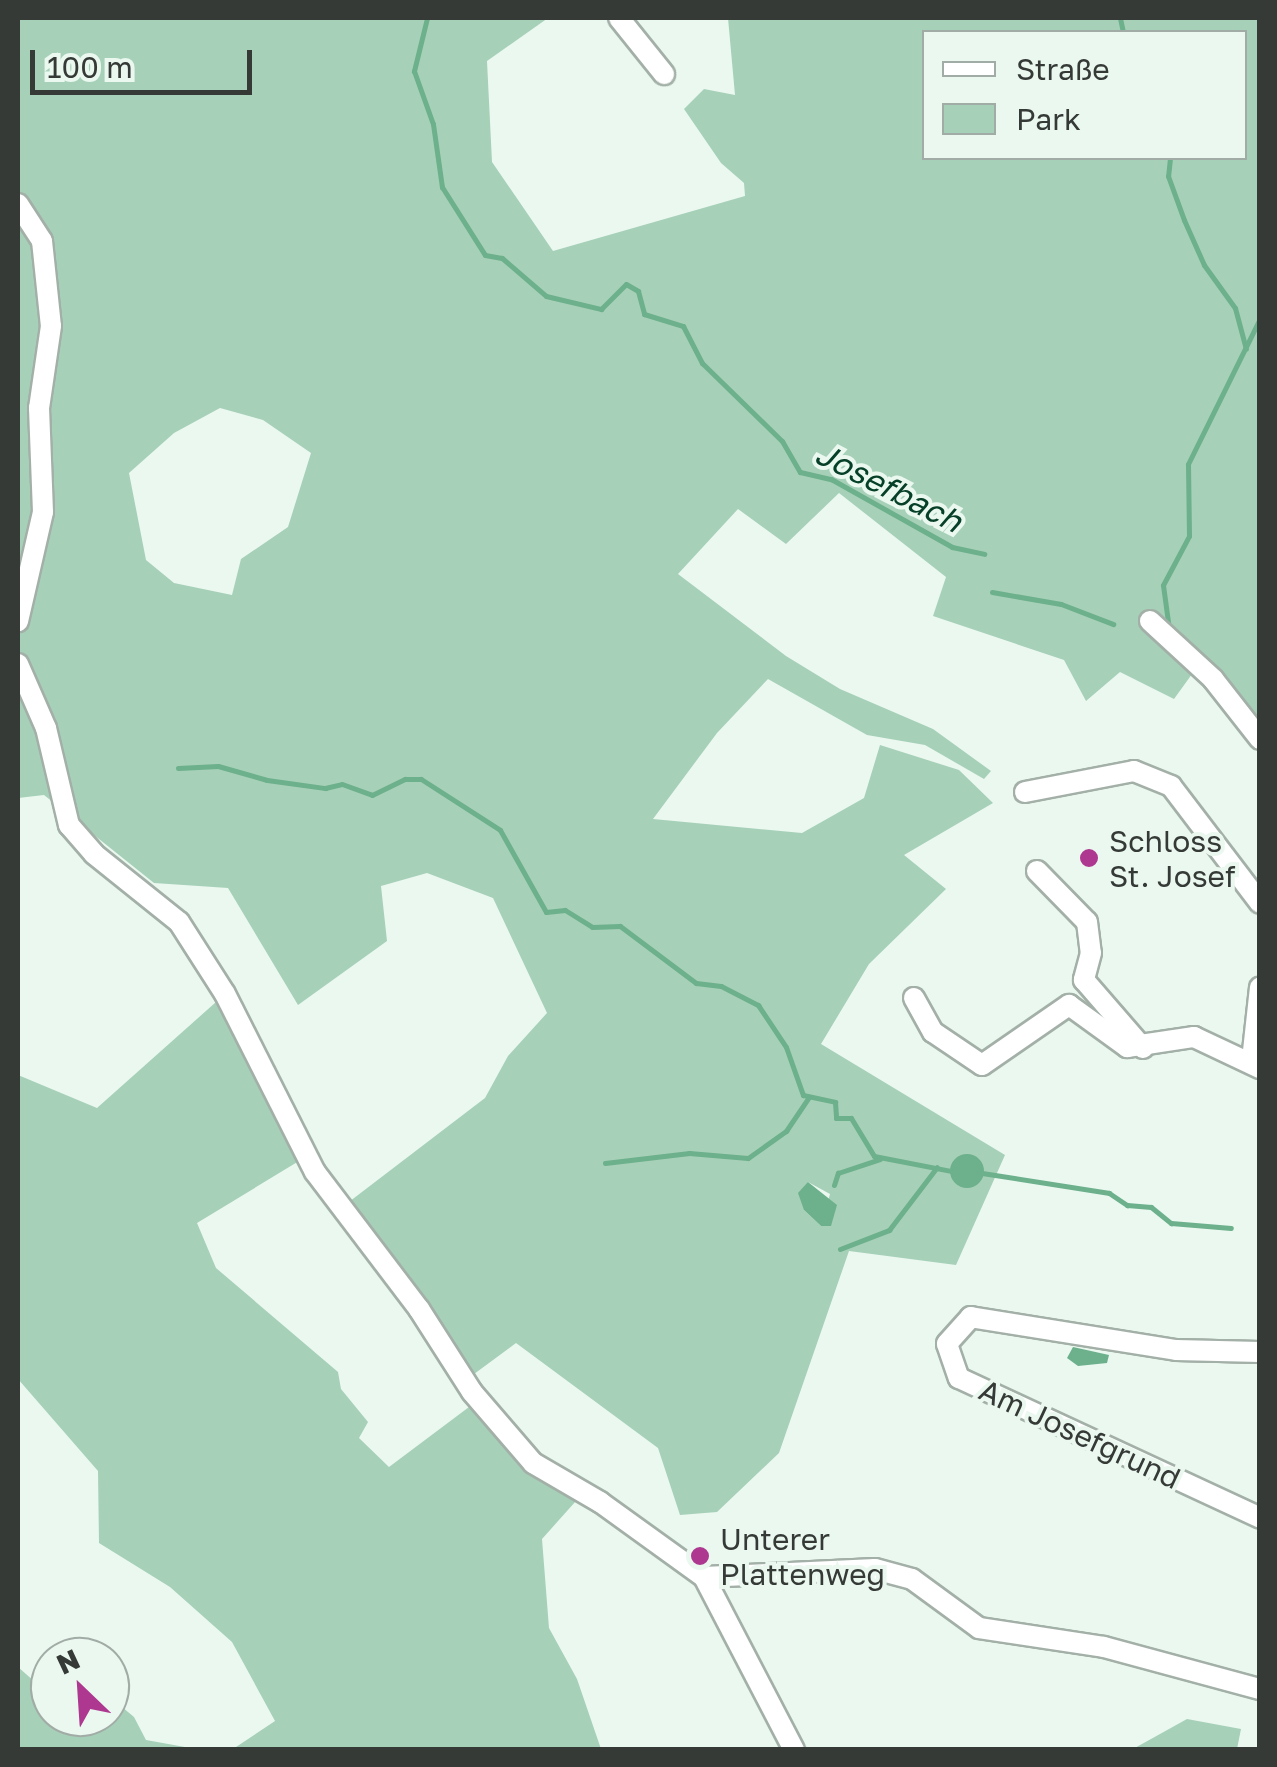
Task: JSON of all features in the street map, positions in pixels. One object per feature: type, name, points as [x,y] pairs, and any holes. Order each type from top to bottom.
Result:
[{"type":"street","points":[[619,18],[664,74]]},
{"type":"street","points":[[18,204],[42,241],[51,326],[39,408],[44,512],[18,621]]},
{"type":"street","points":[[1150,621],[1213,679],[1260,739]]},
{"type":"street","points":[[18,664],[46,728],[69,825],[179,922],[225,994],[315,1172],[419,1309],[472,1392],[536,1465],[600,1502],[704,1578],[794,1750]]},
{"type":"street","points":[[1025,792],[1134,771],[1171,786],[1260,903]]},
{"type":"street","points":[[1037,871],[1087,922],[1090,953],[1084,980],[1143,1048]]},
{"type":"street","points":[[914,998],[932,1032],[982,1065],[1069,1005],[1128,1047],[1143,1048],[1194,1037],[1256,1064],[1260,987]]},
{"type":"street","name":"Am Josefgrund","points":[[1260,1352],[1176,1350],[970,1317],[946,1344],[959,1378],[1260,1518]]},
{"type":"street","points":[[704,1578],[876,1569],[912,1580],[980,1628],[1104,1647],[1260,1689]]},
{"type":"green space","points":[[18,18],[548,18],[487,61],[492,162],[553,251],[745,196],[744,183],[721,163],[684,109],[704,89],[735,95],[728,18],[1259,18],[1259,724],[1200,663],[1174,699],[1120,672],[1086,701],[1064,660],[933,616],[946,577],[839,493],[786,544],[738,509],[678,574],[786,656],[840,689],[933,729],[991,771],[984,779],[925,745],[867,735],[768,679],[717,733],[653,819],[802,833],[864,798],[880,745],[959,770],[993,803],[904,855],[946,889],[869,964],[821,1044],[1005,1155],[956,1265],[849,1251],[779,1453],[717,1512],[680,1515],[658,1448],[516,1343],[470,1377],[533,1463],[584,1492],[542,1539],[549,1628],[577,1679],[601,1749],[233,1749],[275,1721],[232,1642],[170,1587],[99,1543],[98,1471],[18,1379],[18,1075],[97,1108],[225,994],[299,1161],[197,1223],[216,1268],[338,1372],[341,1389],[368,1422],[359,1438],[389,1467],[473,1404],[341,1208],[485,1098],[508,1056],[547,1013],[493,898],[427,873],[381,886],[387,941],[298,1005],[228,888],[154,883],[44,795],[18,798]],"holes":[[[220,408],[263,420],[311,453],[288,527],[241,559],[232,595],[174,583],[146,560],[129,473],[174,433]],[[808,1182],[830,1194],[821,1226],[804,1210]]]},
{"type":"green space","points":[[18,1667],[30,1678],[30,1737],[130,1737],[130,1714],[146,1740],[196,1749],[18,1749]]},
{"type":"green space","points":[[1187,1719],[1241,1729],[1237,1749],[1133,1749]]},
{"type":"shaded area","points":[[967,1154],[979,1159],[984,1171],[979,1183],[967,1188],[955,1183],[950,1171],[955,1159]]},
{"type":"shaded area","points":[[808,1182],[837,1205],[831,1226],[821,1226],[804,1210],[798,1193]]},
{"type":"shaded area","points":[[1073,1347],[1109,1355],[1107,1363],[1078,1366],[1067,1358]]},
{"type":"waterway","name":"Josefbach","points":[[427,18],[414,71],[433,124],[442,187],[485,255],[502,258],[546,296],[601,309],[626,284],[638,291],[644,314],[683,326],[702,363],[782,441],[800,472],[831,479],[952,547],[984,554]]},
{"type":"waterway","points":[[1120,18],[1123,30]]},
{"type":"waterway","points":[[1170,160],[1168,176],[1184,220],[1204,265],[1235,308],[1246,349]]},
{"type":"waterway","points":[[1169,629],[1163,585],[1189,536],[1188,464],[1260,318]]},
{"type":"waterway","name":"Josefbach","points":[[992,592],[1061,604],[1113,624]]},
{"type":"waterway","points":[[178,768],[218,766],[267,780],[325,788],[342,784],[372,795],[405,779],[421,779],[500,830],[546,912],[565,910],[592,927],[620,926],[696,983],[721,986],[758,1005],[786,1047],[803,1095],[835,1102],[836,1118],[851,1118],[874,1156],[951,1171]]},
{"type":"waterway","points":[[605,1163],[689,1153],[748,1158],[786,1131],[808,1098]]},
{"type":"waterway","points":[[834,1185],[838,1173],[880,1159]]},
{"type":"waterway","points":[[840,1249],[889,1230],[937,1167]]},
{"type":"waterway","points":[[982,1173],[1109,1193],[1127,1205],[1151,1207],[1171,1223],[1231,1228]]},
{"type":"place","name":"Schloss St. Josef","points":[[1089,858]]},
{"type":"place","name":"Unterer Plattenweg","points":[[700,1556]]}]
